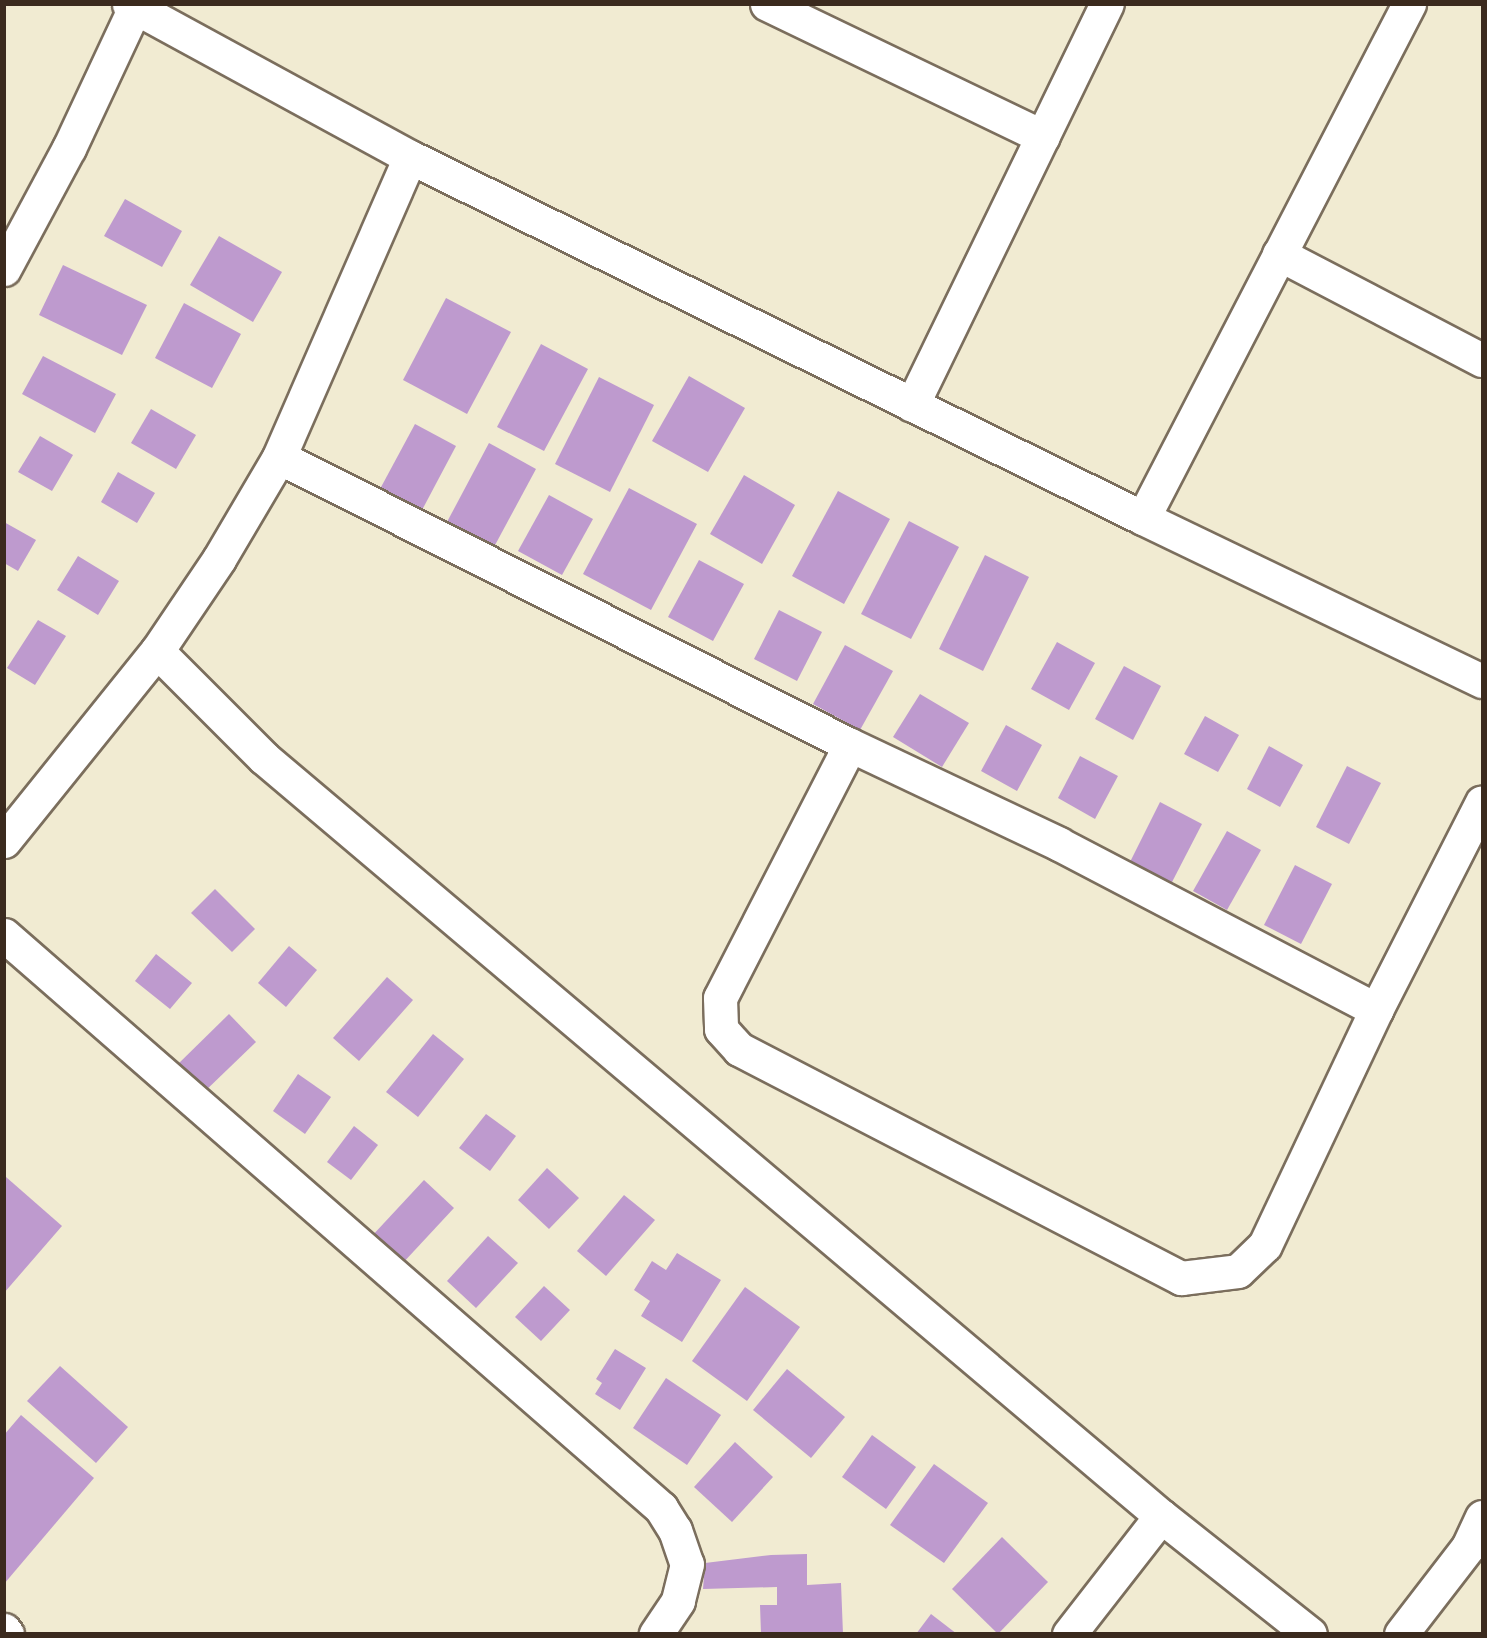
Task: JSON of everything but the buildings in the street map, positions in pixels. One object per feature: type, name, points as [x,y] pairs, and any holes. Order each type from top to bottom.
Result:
[{"type":"street","points":[[767,4],[1043,137]]},
{"type":"street","points":[[912,405],[1107,4]]},
{"type":"street","points":[[1143,518],[1409,4]]},
{"type":"street","points":[[4,269],[69,148],[132,6],[410,157],[1143,518],[1482,681]]},
{"type":"street","points":[[4,841],[157,651],[219,559],[279,457],[410,157]]},
{"type":"street","points":[[1279,254],[1482,360]]},
{"type":"street","points":[[279,457],[850,746],[1059,843],[1376,1010]]},
{"type":"street","points":[[157,651],[264,758],[1161,1516],[1310,1634]]},
{"type":"street","points":[[850,746],[720,998],[721,1029],[739,1049],[1181,1278],[1238,1271],[1265,1245],[1376,1010],[1482,802]]},
{"type":"street","points":[[4,936],[661,1508],[675,1530],[687,1564],[678,1601],[656,1634]]},
{"type":"street","points":[[1069,1634],[1161,1516]]},
{"type":"street","points":[[1401,1634],[1468,1547],[1482,1517]]},
{"type":"street","points":[[4,1630],[8,1634]]}]
